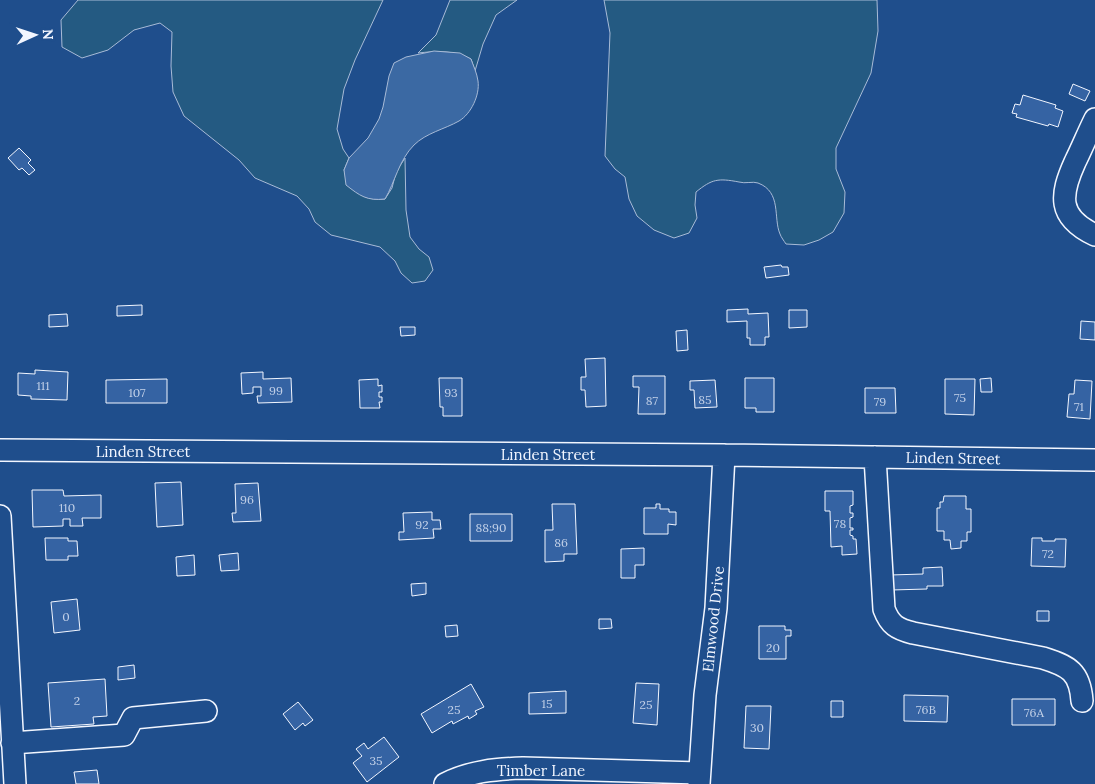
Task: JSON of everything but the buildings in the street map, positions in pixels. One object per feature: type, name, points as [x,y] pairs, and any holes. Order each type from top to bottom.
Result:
[{"type":"street","points":[[1095,119],[1067,178],[1064,202],[1069,216],[1082,228],[1095,235]]},
{"type":"street","name":"Linden Street","points":[[0,450],[724,455],[1095,460]]},
{"type":"street","name":"Elmwood Drive","points":[[699,779],[705,695],[716,608],[724,455]]},
{"type":"street","points":[[875,457],[884,609],[892,625],[912,632],[1043,658],[1059,663],[1071,669],[1079,680],[1082,701]]},
{"type":"street","points":[[0,516],[15,784]]},
{"type":"street","points":[[12,743],[124,735],[133,718],[206,711]]},
{"type":"street","name":"Timber Lane","points":[[445,784],[473,773],[510,769],[699,779]]},
{"type":"shaded area","points":[[78,0],[383,0],[355,60],[344,89],[337,129],[343,149],[349,158],[344,170],[351,183],[364,196],[385,199],[392,188],[396,172],[405,158],[406,210],[410,237],[419,249],[429,257],[433,270],[425,281],[412,283],[401,273],[395,261],[380,247],[331,235],[315,222],[309,209],[297,196],[255,178],[239,160],[184,116],[173,92],[171,66],[172,32],[160,23],[134,30],[108,50],[82,58],[62,47],[61,20]]},
{"type":"shaded area","points":[[450,0],[517,0],[496,15],[483,44],[475,71],[471,59],[465,56],[438,52],[418,53],[436,35]]},
{"type":"shaded area","points":[[604,0],[877,0],[878,31],[871,73],[836,148],[836,169],[845,192],[844,213],[833,232],[819,240],[804,245],[786,244],[780,235],[774,199],[771,193],[766,187],[754,182],[744,183],[720,180],[711,182],[696,192],[697,218],[689,233],[674,238],[654,230],[637,216],[629,199],[625,177],[615,169],[605,156],[610,33]]},
{"type":"shaded area","points":[[434,51],[460,53],[471,59],[478,81],[478,92],[474,104],[459,121],[430,134],[414,145],[401,164],[385,199],[373,199],[360,195],[346,185],[344,170],[349,158],[368,138],[379,119],[394,63],[406,57]]}]
